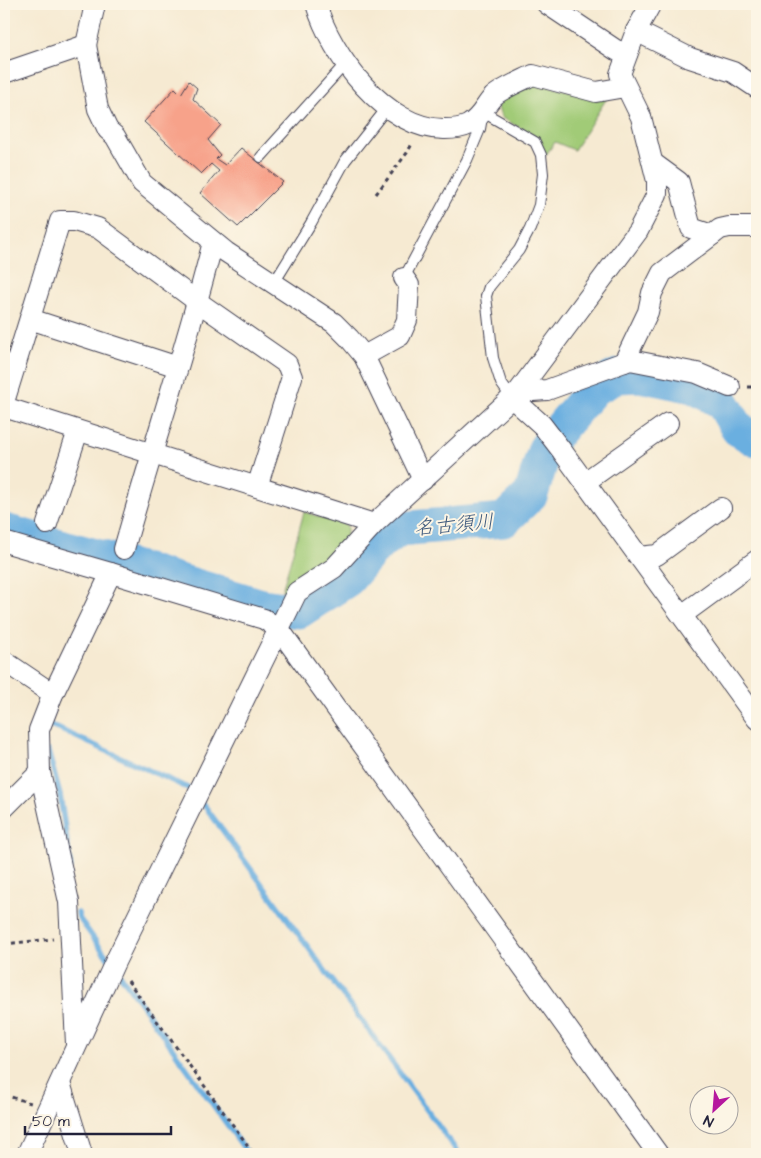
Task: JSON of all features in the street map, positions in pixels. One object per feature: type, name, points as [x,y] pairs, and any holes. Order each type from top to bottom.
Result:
[{"type":"street","points":[[95,4],[86,45],[98,109],[108,130],[115,136],[142,182],[213,242],[334,323],[350,338],[364,356],[423,480]]},
{"type":"street","points":[[316,4],[336,50],[376,99],[387,108],[422,126],[435,129],[452,129],[468,125],[483,112],[493,96],[533,74],[596,92],[625,87]]},
{"type":"street","points":[[548,4],[616,50],[627,54]]},
{"type":"street","points":[[27,1154],[112,967],[297,592],[334,568],[374,524],[515,394],[638,231],[657,194],[657,181],[640,117],[620,74],[636,31],[651,4]]},
{"type":"street","points":[[636,31],[690,58],[733,72],[757,88]]},
{"type":"street","points":[[4,73],[86,45]]},
{"type":"street","points":[[653,163],[678,182],[691,228],[712,235]]},
{"type":"street","points":[[4,402],[60,221],[74,221],[98,228],[198,302],[287,364],[292,377],[257,487]]},
{"type":"street","points":[[624,362],[648,312],[652,293],[662,273],[720,229],[729,227],[757,227]]},
{"type":"street","points":[[124,549],[198,302],[213,242]]},
{"type":"street","points":[[364,356],[400,336],[407,320],[410,285],[404,278]]},
{"type":"street","points":[[30,319],[178,367]]},
{"type":"street","points":[[515,394],[547,390],[630,360],[697,373],[730,387]]},
{"type":"street","points":[[515,394],[562,451],[682,615],[751,696],[757,719]]},
{"type":"street","points":[[4,407],[374,524]]},
{"type":"street","points":[[585,482],[668,423]]},
{"type":"street","points":[[47,524],[78,431]]},
{"type":"street","points":[[640,557],[657,555],[721,508]]},
{"type":"street","points":[[4,542],[264,619],[280,628],[658,1154]]},
{"type":"street","points":[[682,615],[757,560]]},
{"type":"street","points":[[76,1048],[69,902],[40,772],[38,730],[55,689],[111,573]]},
{"type":"street","points":[[4,661],[55,689]]},
{"type":"street","points":[[4,808],[40,772]]},
{"type":"street","points":[[60,1083],[82,1154]]},
{"type":"lane","points":[[261,157],[346,63]]},
{"type":"lane","points":[[274,283],[312,223],[345,161],[387,108]]},
{"type":"lane","points":[[404,278],[467,160],[480,129],[483,112],[535,142],[541,155],[543,174],[539,206],[530,229],[518,250],[489,287],[486,296],[493,358],[501,383],[515,394]]},
{"type":"path","points":[[376,194],[407,153],[422,126]]},
{"type":"path","points":[[4,944],[70,936]]},
{"type":"path","points":[[112,967],[254,1154]]},
{"type":"path","points":[[4,1095],[48,1108]]},
{"type":"green space","points":[[535,84],[607,98],[574,150],[555,142],[546,155],[538,138],[502,118],[497,106],[505,97]]},
{"type":"green space","points":[[304,512],[347,525],[347,538],[293,588],[282,591]]},
{"type":"building","points":[[189,81],[197,88],[193,99],[221,125],[208,140],[220,155],[216,159],[225,165],[241,148],[283,182],[238,227],[200,193],[219,171],[211,164],[201,174],[144,122],[175,88],[181,94]]},
{"type":"waterway","name":"名古須川","points":[[4,531],[110,560],[262,606],[299,611],[348,579],[375,547],[399,529],[504,520],[531,494],[545,449],[558,431],[594,388],[618,376],[640,375],[694,386],[722,402],[738,429],[757,440]]},
{"type":"waterway","points":[[49,721],[48,724],[190,789],[207,809],[459,1154]]},
{"type":"waterway","points":[[48,751],[60,795],[71,867]]},
{"type":"waterway","points":[[78,913],[79,918],[110,961]]},
{"type":"waterway","points":[[116,969],[248,1154]]}]
